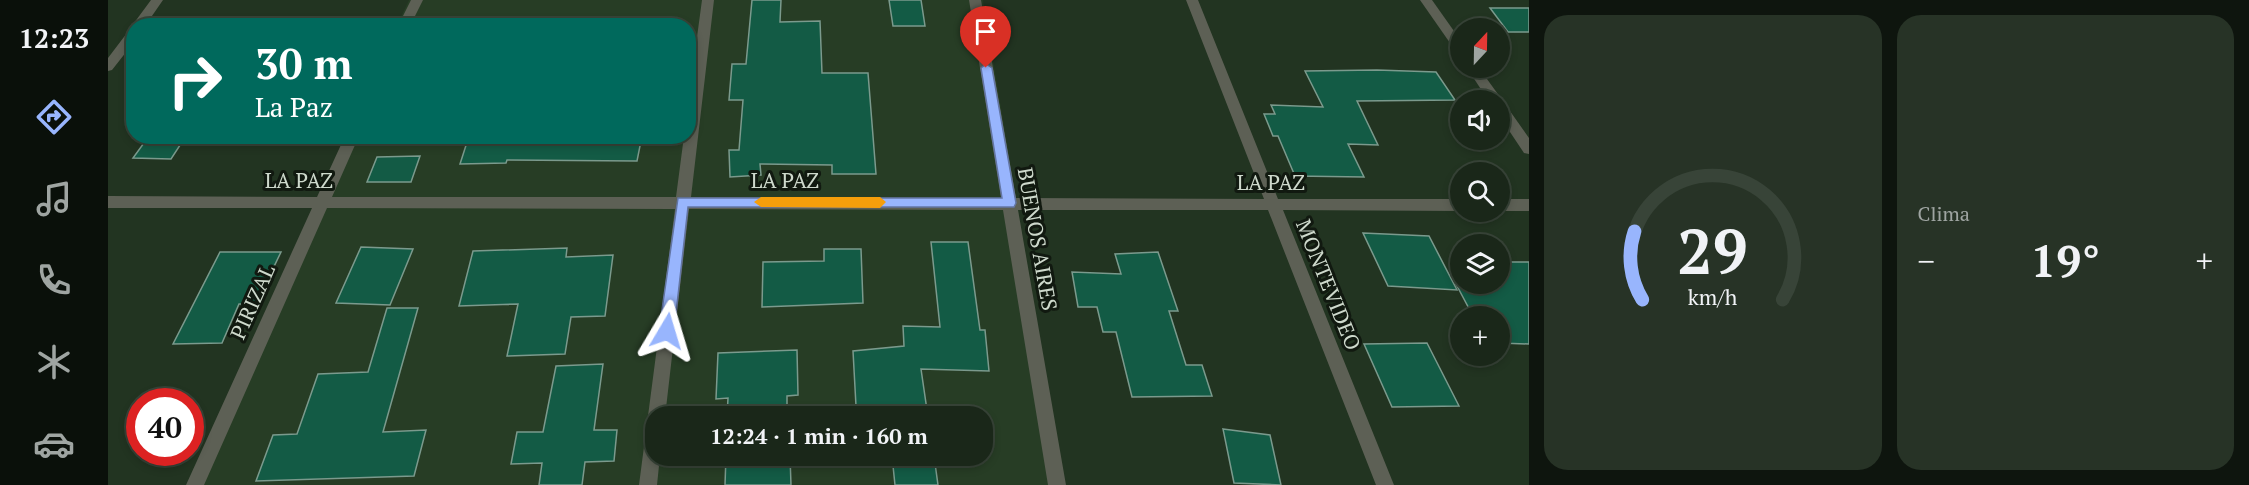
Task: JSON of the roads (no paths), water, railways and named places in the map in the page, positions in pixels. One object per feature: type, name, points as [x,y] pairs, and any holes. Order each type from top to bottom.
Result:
[{"type":"street","points":[[144,18],[157,0]]},
{"type":"street","points":[[408,18],[417,0]]},
{"type":"street","points":[[696,93],[708,0]]},
{"type":"street","name":"BUENOS AIRES","points":[[975,0],[1057,485]]},
{"type":"street","name":"MONTEVIDEO","points":[[1192,0],[1386,485]]},
{"type":"street","points":[[1426,0],[1450,34]]},
{"type":"street","points":[[108,67],[126,43]]},
{"type":"street","points":[[1510,121],[1529,149]]},
{"type":"street","name":"PIRIZAL","points":[[195,485],[320,202],[348,144]]},
{"type":"street","points":[[658,406],[689,144]]},
{"type":"street","name":"LA PAZ","points":[[108,202],[1450,205]]},
{"type":"street","points":[[1510,205],[1529,205]]},
{"type":"street","points":[[648,485],[650,466]]}]
